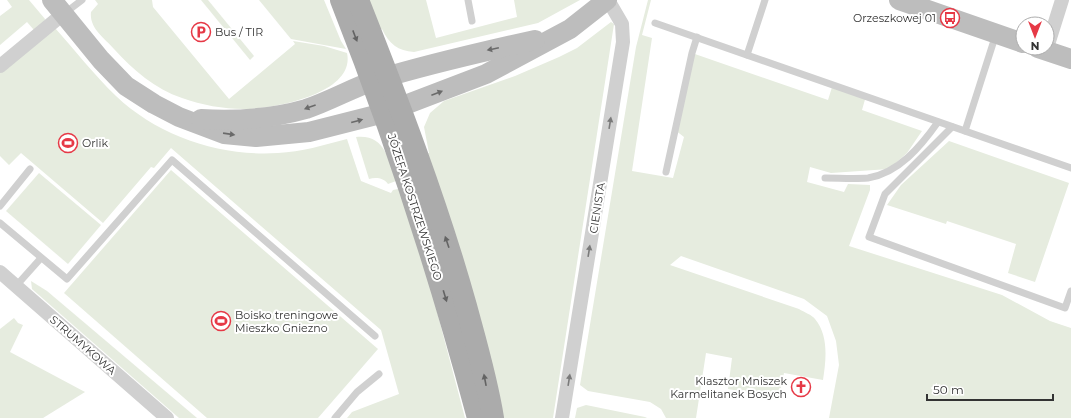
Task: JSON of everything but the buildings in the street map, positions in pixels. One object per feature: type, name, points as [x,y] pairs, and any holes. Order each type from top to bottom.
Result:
[{"type":"main road","name":"JÓZEFA KOSTRZEWSKIEGO","points":[[341,0],[381,79]]},
{"type":"main road","name":"JÓZEFA KOSTRZEWSKIEGO","points":[[358,0],[381,79],[392,110],[454,262],[484,372],[493,418]]},
{"type":"main road","name":"JÓZEFA KOSTRZEWSKIEGO","points":[[392,110],[422,221],[455,331],[478,418]]},
{"type":"street","name":"CIENISTA","points":[[58,7],[101,60],[126,86],[154,104],[179,117],[224,134],[256,137],[309,132],[392,110],[486,74],[558,35],[590,15],[608,0],[622,24],[623,42],[562,418]]},
{"type":"street","points":[[900,0],[1015,40]]},
{"type":"street","points":[[1055,17],[1062,0]]},
{"type":"street","points":[[0,66],[58,7]]},
{"type":"street","name":"CIENISTA","points":[[179,117],[224,120],[277,116],[306,108],[381,79],[433,63],[558,35]]},
{"type":"street","points":[[1055,54],[1071,60]]},
{"type":"street","name":"STRUMYKOWA","points":[[0,272],[167,418]]},
{"type":"lane","points":[[58,7],[82,0]]},
{"type":"lane","points":[[468,0],[472,21]]},
{"type":"lane","points":[[747,55],[765,0]]},
{"type":"lane","points":[[655,23],[1071,168]]},
{"type":"lane","points":[[965,131],[996,34]]},
{"type":"lane","points":[[666,172],[692,53],[697,37]]},
{"type":"lane","points":[[824,178],[867,178],[891,171],[923,143],[938,122]]},
{"type":"lane","points":[[952,127],[885,194],[869,238],[1065,308],[1071,291]]},
{"type":"lane","points":[[0,223],[67,279],[172,160],[375,336]]},
{"type":"lane","points":[[0,206],[30,169]]},
{"type":"lane","points":[[16,286],[41,258]]},
{"type":"lane","points":[[335,418],[357,392],[379,374]]},
{"type":"shaded area","points":[[7,0],[29,0],[45,19],[44,23],[34,30],[27,22],[0,45],[0,16],[12,7]]},
{"type":"shaded area","points":[[95,0],[152,0],[153,7],[229,99],[295,44],[293,41],[324,46],[347,53],[346,67],[339,79],[326,89],[292,102],[274,106],[244,109],[197,103],[163,90],[145,78],[121,57],[98,32],[92,23],[91,12],[98,4]]},
{"type":"shaded area","points":[[201,0],[208,0],[254,56],[250,60]]},
{"type":"shaded area","points":[[259,0],[324,0],[341,41],[346,49],[291,39]]},
{"type":"shaded area","points":[[363,0],[426,0],[436,38],[517,17],[514,0],[580,0],[538,23],[414,52],[403,50],[395,46],[391,43],[382,29],[376,31]]},
{"type":"shaded area","points":[[648,0],[651,0],[642,35],[652,38],[632,171],[673,178],[684,137],[675,130],[692,53],[828,100],[833,84],[866,96],[862,110],[922,131],[907,153],[889,169],[831,173],[810,167],[807,182],[844,192],[848,184],[870,185],[870,190],[849,246],[1002,295],[1050,321],[1071,328],[1071,418],[829,418],[839,365],[836,341],[827,316],[804,299],[681,256],[670,265],[799,309],[814,318],[823,333],[825,364],[823,380],[784,373],[779,398],[728,389],[732,358],[706,353],[696,418],[666,418],[661,409],[650,402],[588,391],[580,385],[636,47]]},
{"type":"shaded area","points":[[611,22],[614,24],[553,418],[499,418],[425,154],[429,153],[424,127],[430,113],[444,101],[515,76],[559,57],[577,48]]},
{"type":"shaded area","points":[[55,28],[116,96],[151,122],[170,133],[191,141],[234,151],[278,153],[312,148],[347,139],[361,181],[391,193],[393,190],[398,189],[401,192],[431,289],[465,418],[347,418],[352,412],[399,394],[381,330],[171,148],[154,168],[151,167],[103,223],[21,153],[9,165],[0,156],[0,72]]},
{"type":"shaded area","points":[[356,137],[366,137],[379,144],[384,150],[396,181],[388,184],[380,178],[369,179]]},
{"type":"shaded area","points":[[949,141],[1069,183],[1035,282],[1008,273],[1016,244],[947,221],[946,224],[887,205],[901,185]]},
{"type":"shaded area","name":"Boisko treningowe Mieszko Gniezno","points":[[171,170],[378,349],[318,418],[207,418],[64,293]]},
{"type":"shaded area","points":[[39,173],[101,225],[68,264],[6,211]]},
{"type":"shaded area","points":[[31,281],[47,291],[197,418],[179,418],[32,289]]},
{"type":"shaded area","points":[[14,318],[18,323],[23,325],[10,352],[85,392],[43,418],[0,418],[0,329]]},
{"type":"shaded area","points":[[586,405],[647,418],[575,418],[577,408]]},
{"type":"place","name":"Orzeszkowej 01","points":[[950,18]]},
{"type":"place","name":"Bus / TIR","points":[[201,32]]},
{"type":"place","name":"Orlik","points":[[68,143]]},
{"type":"place","name":"Boisko treningowe Mieszko Gniezno","points":[[221,321]]},
{"type":"place","name":"Klasztor Mniszek Karmelitanek Bosych","points":[[801,387]]}]
